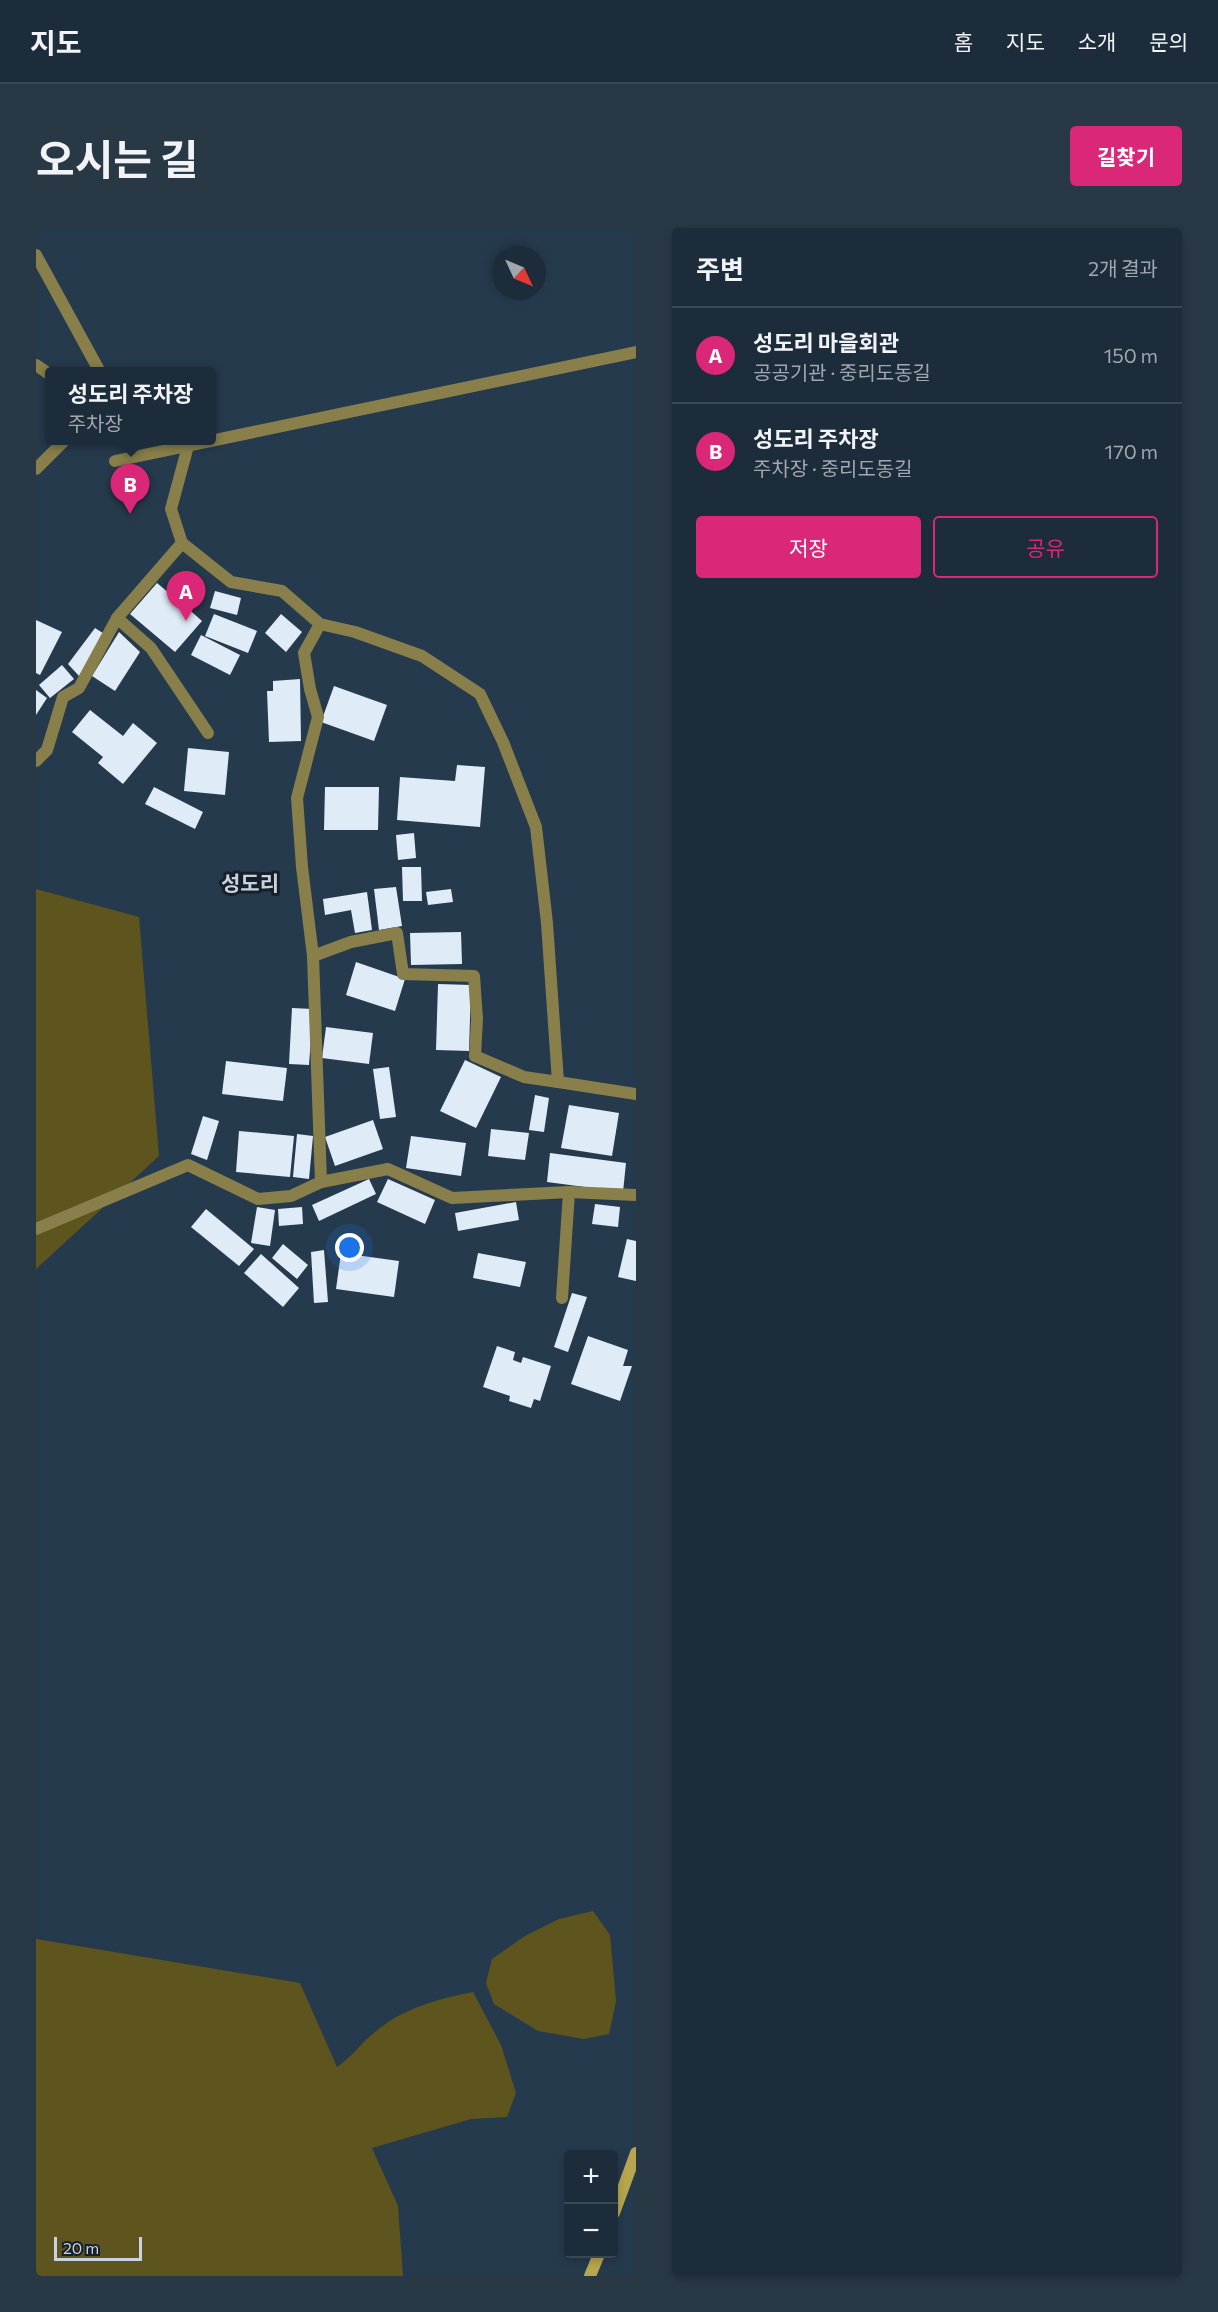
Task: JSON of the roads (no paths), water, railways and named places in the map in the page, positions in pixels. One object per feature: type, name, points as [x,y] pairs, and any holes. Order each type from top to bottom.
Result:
[{"type":"street","points":[[36,255],[97,367]]},
{"type":"street","points":[[216,439],[636,352]]},
{"type":"street","points":[[36,469],[60,445]]},
{"type":"street","points":[[115,462],[192,445]]},
{"type":"street","points":[[188,446],[171,509],[182,543],[231,582],[282,591],[320,624],[355,632],[422,656],[480,694],[503,742],[536,827],[547,923],[558,1082]]},
{"type":"street","points":[[36,761],[47,750],[63,697],[79,688],[117,618],[182,543]]},
{"type":"street","points":[[117,618],[151,648],[208,733]]},
{"type":"street","points":[[320,624],[304,653],[310,689],[318,717],[297,798],[302,867],[313,956],[321,1182]]},
{"type":"street","points":[[313,956],[351,942],[397,933],[403,974],[474,976],[477,1019],[475,1056],[524,1077],[636,1094]]},
{"type":"street","points":[[36,1229],[188,1165],[228,1182],[258,1199],[291,1196],[321,1182],[388,1169],[452,1197],[569,1192],[636,1195]]},
{"type":"street","points":[[562,1298],[569,1192]]},
{"type":"street","points":[[617,2204],[636,2153]]},
{"type":"street","points":[[590,2276],[597,2258]]},
{"type":"place","name":"성도리 주차장","points":[[130,514]]},
{"type":"place","name":"성도리 마을회관","points":[[186,621]]},
{"type":"district","name":"성도리","points":[[250,882]]}]
